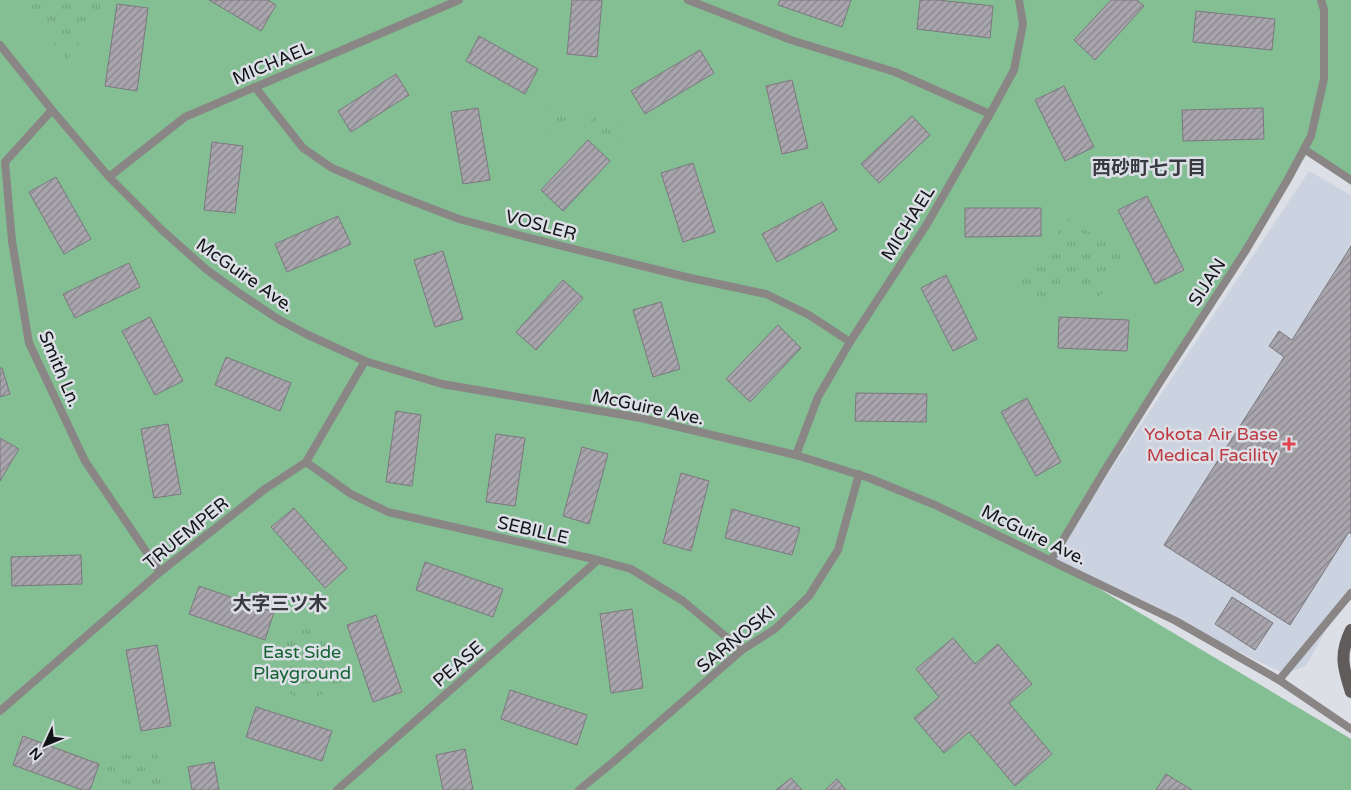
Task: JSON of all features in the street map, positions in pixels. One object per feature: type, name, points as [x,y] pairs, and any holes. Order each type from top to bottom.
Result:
[{"type":"street","points":[[1351,630],[1344,643],[1344,670],[1351,692]]},
{"type":"lane","name":"MICHAEL","points":[[109,177],[185,117],[460,0]]},
{"type":"lane","points":[[688,0],[791,40],[895,72],[990,114]]},
{"type":"lane","name":"MICHAEL","points":[[796,455],[818,397],[850,342],[927,224],[1014,70],[1024,24],[1019,0]]},
{"type":"lane","name":"SIJAN","points":[[1051,560],[1146,405],[1246,250],[1312,136],[1324,79],[1324,10],[1321,0]]},
{"type":"lane","name":"McGuire Ave.","points":[[0,45],[109,177],[162,230],[215,276],[278,319],[365,361],[442,384],[641,418],[796,455],[859,474],[935,505],[1176,621],[1280,680],[1351,729]]},
{"type":"lane","name":"VOSLER","points":[[255,87],[303,148],[332,168],[391,194],[459,219],[526,237],[686,277],[766,294],[809,315],[850,342]]},
{"type":"lane","name":"Smith Ln.","points":[[52,110],[5,162],[12,241],[29,343],[85,461],[160,572]]},
{"type":"lane","points":[[1304,149],[1351,180]]},
{"type":"lane","name":"TRUEMPER","points":[[0,711],[160,572],[265,489],[306,462],[365,361]]},
{"type":"lane","name":"SEBILLE","points":[[306,462],[351,494],[388,512],[631,569],[683,601],[742,650]]},
{"type":"lane","name":"SARNOSKI","points":[[579,790],[742,650],[775,629],[809,596],[838,550],[859,474]]},
{"type":"lane","name":"PEASE","points":[[338,790],[598,560]]},
{"type":"lane","points":[[1280,680],[1351,593]]},
{"type":"shaded area","points":[[1309,171],[1351,195],[1351,597],[1339,607],[1306,666],[1285,674],[1051,560]]},
{"type":"green space","points":[[0,0],[1351,0],[1351,185],[1308,152],[1051,560],[1351,739],[1351,790],[0,790]]},
{"type":"green space","points":[[16,0],[111,0],[67,60]]},
{"type":"green space","points":[[557,100],[577,121],[558,139],[538,119]]},
{"type":"green space","points":[[595,110],[628,125],[624,139],[614,145],[594,137],[588,129]]},
{"type":"green space","points":[[1067,218],[1126,255],[1098,299],[1071,282],[1053,287],[1040,307],[1013,290],[1028,266],[1035,270]]},
{"type":"green space","name":"East Side Playground","points":[[310,613],[346,679],[304,705],[253,662]]},
{"type":"green space","points":[[107,750],[157,753],[172,790],[98,790]]},
{"type":"building","points":[[209,0],[268,0],[276,5],[261,31]]},
{"type":"building","points":[[572,0],[602,0],[597,57],[567,54]]},
{"type":"building","points":[[780,0],[851,0],[842,27],[778,5]]},
{"type":"building","points":[[920,0],[993,6],[990,38],[917,29]]},
{"type":"building","points":[[1111,0],[1137,0],[1144,6],[1095,60],[1074,40]]},
{"type":"building","points":[[117,4],[148,8],[137,91],[105,86]]},
{"type":"building","points":[[1196,11],[1275,19],[1272,50],[1193,42]]},
{"type":"building","points":[[479,36],[538,69],[525,94],[466,61]]},
{"type":"building","points":[[700,50],[714,73],[645,114],[631,91]]},
{"type":"building","points":[[396,74],[409,95],[351,132],[338,111]]},
{"type":"building","points":[[792,80],[808,148],[782,154],[766,86]]},
{"type":"building","points":[[1064,86],[1094,147],[1065,161],[1035,100]]},
{"type":"building","points":[[478,108],[490,180],[463,184],[451,112]]},
{"type":"building","points":[[1263,108],[1264,139],[1183,141],[1182,110]]},
{"type":"building","points":[[912,116],[930,135],[879,183],[861,164]]},
{"type":"building","points":[[588,140],[610,161],[563,211],[541,190]]},
{"type":"building","points":[[212,142],[243,146],[235,213],[204,210]]},
{"type":"building","points":[[693,163],[715,232],[683,242],[661,173]]},
{"type":"building","points":[[56,177],[91,239],[64,254],[29,192]]},
{"type":"building","points":[[1147,196],[1184,270],[1155,284],[1118,210]]},
{"type":"building","points":[[822,202],[837,230],[777,262],[762,234]]},
{"type":"building","points":[[965,208],[1041,208],[1041,236],[965,237]]},
{"type":"building","points":[[338,216],[351,244],[287,272],[275,244]]},
{"type":"building","name":"Yokota Air Base Medical Facility","points":[[1351,246],[1351,534],[1349,532],[1290,625],[1164,545],[1284,357],[1269,346],[1279,331],[1292,340]]},
{"type":"building","points":[[443,251],[463,319],[435,327],[414,260]]},
{"type":"building","points":[[129,263],[140,287],[75,318],[63,294]]},
{"type":"building","points":[[946,275],[977,339],[953,351],[921,288]]},
{"type":"building","points":[[563,280],[583,298],[536,350],[516,332]]},
{"type":"building","points":[[661,302],[680,369],[653,377],[633,310]]},
{"type":"building","points":[[150,317],[183,381],[155,395],[122,331]]},
{"type":"building","points":[[1059,317],[1129,320],[1127,351],[1058,348]]},
{"type":"building","points":[[778,325],[801,348],[750,402],[726,379]]},
{"type":"building","points":[[226,357],[291,383],[280,411],[215,385]]},
{"type":"building","points":[[0,368],[2,368],[10,394],[0,397]]},
{"type":"building","points":[[856,393],[927,394],[926,422],[855,421]]},
{"type":"building","points":[[1027,398],[1061,462],[1036,476],[1001,412]]},
{"type":"building","points":[[396,411],[421,415],[412,486],[386,482]]},
{"type":"building","points":[[168,424],[181,494],[154,498],[141,429]]},
{"type":"building","points":[[496,434],[525,438],[515,506],[486,502]]},
{"type":"building","points":[[0,438],[19,449],[0,481]]},
{"type":"building","points":[[582,447],[608,454],[589,524],[563,516]]},
{"type":"building","points":[[681,473],[709,481],[691,551],[663,543]]},
{"type":"building","points":[[294,508],[347,568],[325,588],[271,527]]},
{"type":"building","points":[[732,509],[800,528],[792,555],[725,538]]},
{"type":"building","points":[[81,555],[82,584],[12,586],[11,557]]},
{"type":"building","points":[[425,562],[503,589],[493,617],[416,590]]},
{"type":"building","points":[[199,586],[274,612],[265,640],[189,614]]},
{"type":"building","points":[[1232,597],[1273,623],[1255,650],[1215,624]]},
{"type":"building","points":[[632,609],[643,688],[611,693],[600,614]]},
{"type":"building","points":[[376,615],[402,692],[373,702],[347,625]]},
{"type":"building","points":[[953,638],[975,664],[998,644],[1032,684],[1009,703],[1052,754],[1015,786],[969,732],[944,753],[914,718],[939,697],[916,669]]},
{"type":"building","points":[[157,645],[171,726],[141,731],[126,650]]},
{"type":"building","points":[[510,690],[587,715],[577,745],[501,719]]},
{"type":"building","points":[[256,707],[332,731],[322,761],[246,737]]},
{"type":"building","points":[[23,736],[99,764],[90,790],[82,790],[13,765]]},
{"type":"building","points":[[465,749],[473,790],[443,790],[436,755]]},
{"type":"building","points":[[214,762],[219,790],[192,790],[188,767]]},
{"type":"building","points":[[1166,774],[1192,790],[1156,790]]},
{"type":"building","points":[[791,778],[802,790],[776,790]]},
{"type":"building","points":[[837,779],[846,790],[825,790]]},
{"type":"place","name":"Yokota Air Base Medical Facility","points":[[1289,444]]},
{"type":"district","name":"西砂町七丁目","points":[[1149,168]]},
{"type":"district","name":"大字三ツ木","points":[[280,604]]}]
